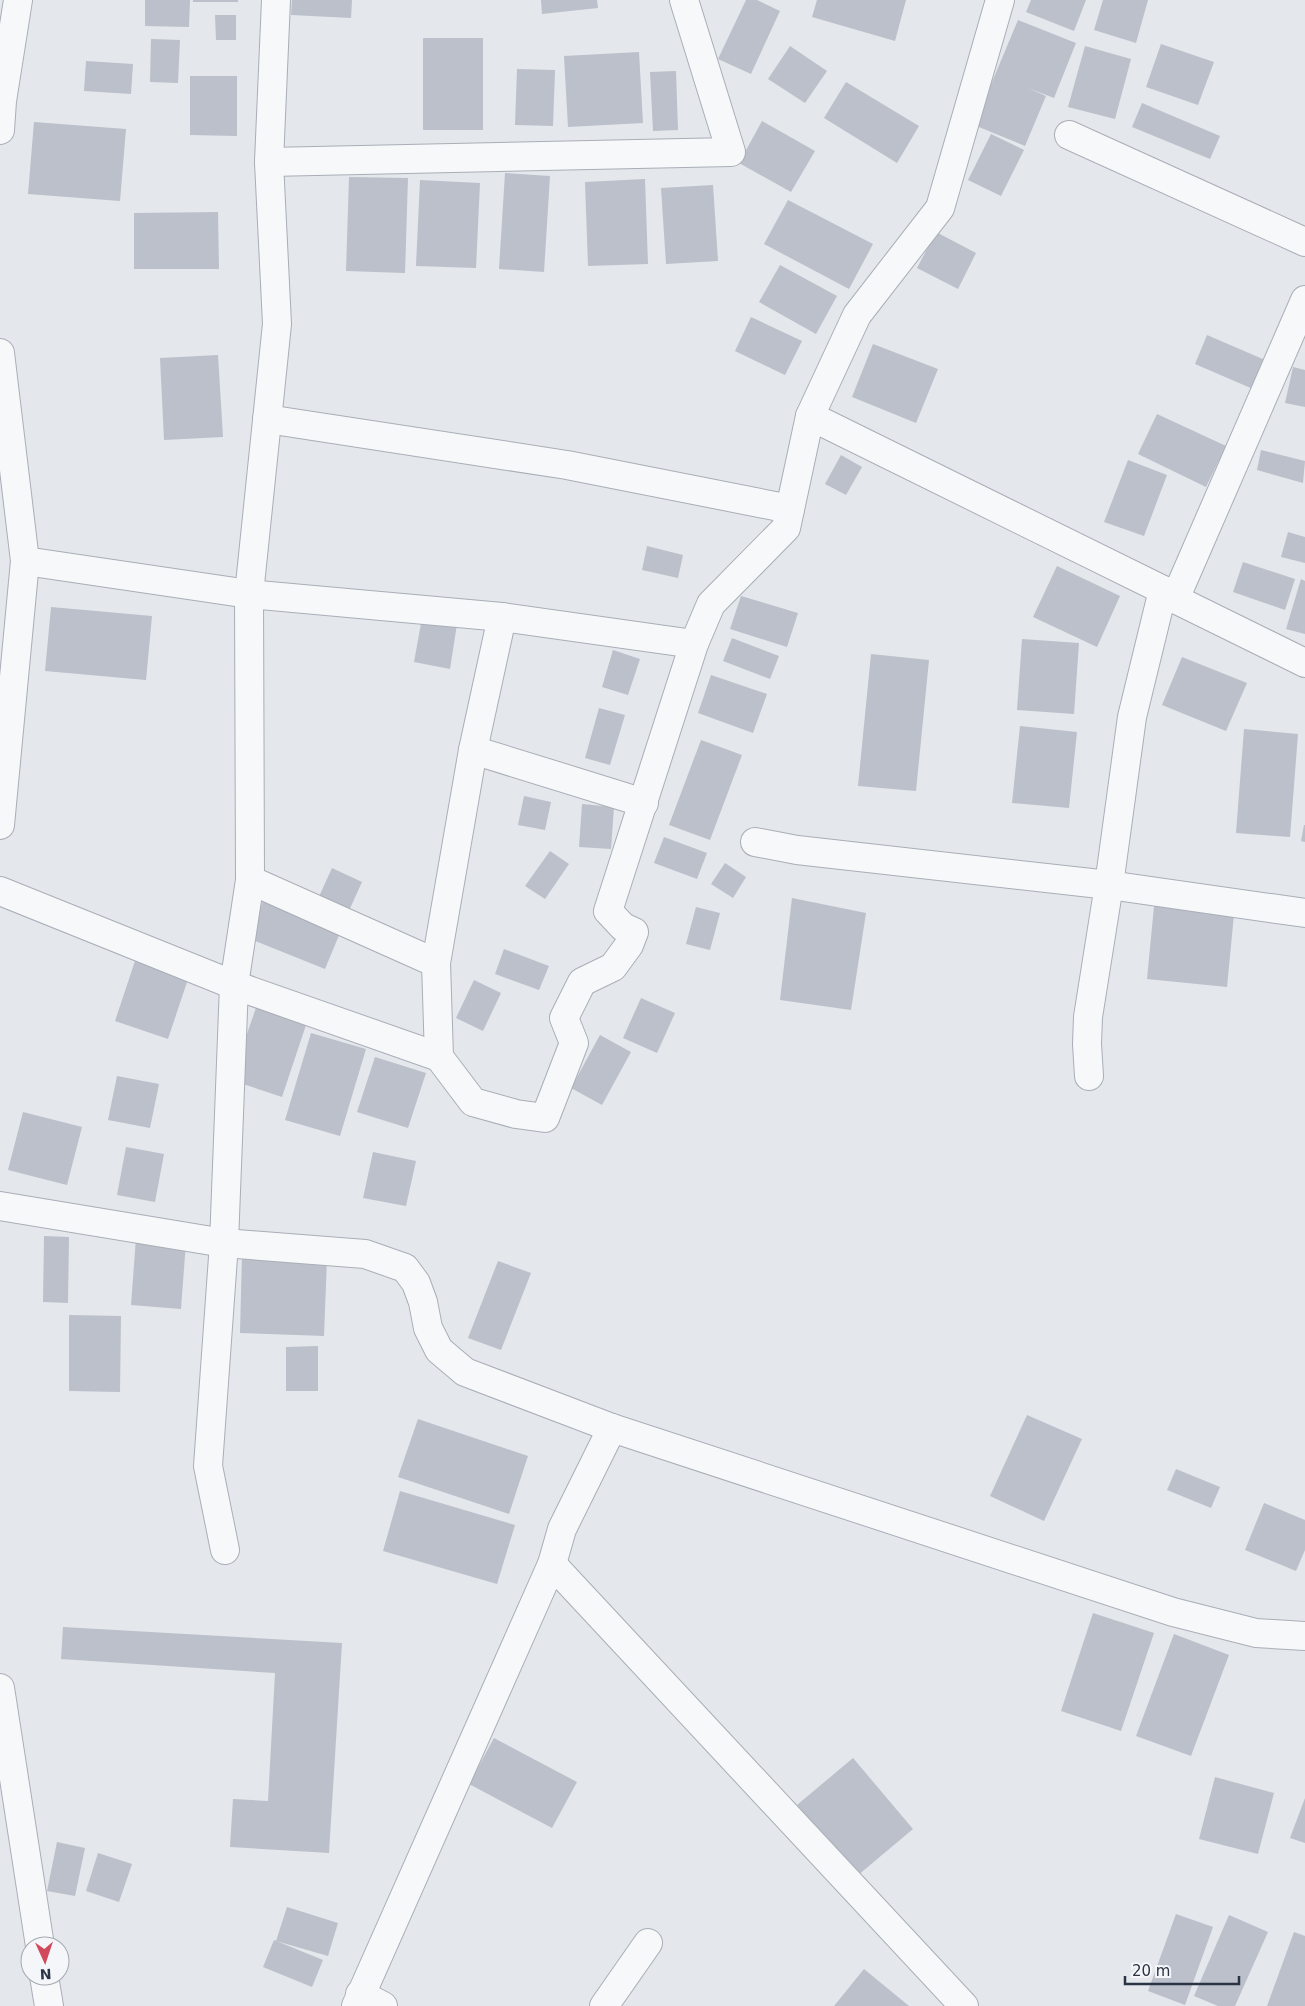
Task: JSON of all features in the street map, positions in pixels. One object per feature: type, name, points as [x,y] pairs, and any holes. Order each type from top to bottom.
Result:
[{"type":"street","points":[[0,130],[2,101],[18,0]]},
{"type":"street","points":[[225,1550],[208,1466],[224,1243],[234,985],[250,880],[249,594],[277,324],[269,162],[276,0]]},
{"type":"street","points":[[269,162],[731,152],[684,0]]},
{"type":"street","points":[[0,891],[234,985],[439,1057],[473,1102],[516,1114],[545,1118],[574,1043],[564,1018],[582,982],[613,967],[629,944],[634,932],[623,927],[608,911],[694,644],[710,604],[786,528],[810,416],[857,315],[940,208],[1000,0]]},
{"type":"street","points":[[1069,135],[1305,242]]},
{"type":"street","points":[[1088,1076],[1088,1017],[1109,886],[1132,717],[1169,595],[1305,300]]},
{"type":"street","points":[[0,353],[4,426],[24,562],[0,819]]},
{"type":"street","points":[[810,416],[1305,663]]},
{"type":"street","points":[[267,419],[567,464],[790,509]]},
{"type":"street","points":[[24,562],[249,594],[502,617],[694,644]]},
{"type":"street","points":[[439,1057],[436,964],[473,750],[502,617]]},
{"type":"street","points":[[473,750],[644,803]]},
{"type":"street","points":[[755,842],[797,850],[1109,886],[1305,913]]},
{"type":"street","points":[[250,880],[436,964]]},
{"type":"street","points":[[0,1206],[224,1243],[365,1254],[405,1268],[416,1282],[423,1302],[428,1328],[439,1350],[465,1372],[612,1428],[1173,1612],[1256,1633],[1305,1636]]},
{"type":"street","points":[[366,2002],[552,1564],[562,1529],[612,1428]]},
{"type":"street","points":[[552,1564],[964,2006]]},
{"type":"street","points":[[0,1688],[38,1936]]},
{"type":"street","points":[[604,2006],[648,1944]]},
{"type":"street","points":[[46,1986],[49,2006]]},
{"type":"building","points":[[145,0],[190,0],[189,27],[145,26]]},
{"type":"building","points":[[193,0],[238,0],[238,2],[193,2]]},
{"type":"building","points":[[292,0],[352,0],[351,18],[291,15]]},
{"type":"building","points":[[541,0],[597,0],[598,8],[542,14]]},
{"type":"building","points":[[746,0],[757,0],[780,11],[751,74],[718,59]]},
{"type":"building","points":[[817,0],[906,0],[895,41],[812,17]]},
{"type":"building","points":[[1031,0],[1086,0],[1074,31],[1026,12]]},
{"type":"building","points":[[1103,0],[1148,0],[1136,43],[1094,30]]},
{"type":"building","points":[[215,15],[236,15],[236,40],[216,40]]},
{"type":"building","points":[[1018,20],[1076,43],[1054,98],[1028,88],[1046,96],[1025,146],[974,125]]},
{"type":"building","points":[[423,38],[483,38],[483,130],[423,130]]},
{"type":"building","points":[[151,39],[180,40],[178,83],[150,82]]},
{"type":"building","points":[[1161,44],[1214,62],[1198,105],[1146,87]]},
{"type":"building","points":[[790,46],[827,71],[805,103],[768,79]]},
{"type":"building","points":[[1085,46],[1131,59],[1115,119],[1068,107]]},
{"type":"building","points":[[639,52],[643,123],[568,127],[564,56]]},
{"type":"building","points":[[86,61],[133,64],[131,94],[84,91]]},
{"type":"building","points":[[517,69],[555,70],[553,126],[515,125]]},
{"type":"building","points":[[676,71],[678,130],[653,131],[650,72]]},
{"type":"building","points":[[190,76],[237,76],[237,136],[190,135]]},
{"type":"building","points":[[846,82],[919,126],[897,163],[824,118]]},
{"type":"building","points":[[1142,103],[1220,136],[1210,159],[1132,127]]},
{"type":"building","points":[[762,121],[815,151],[791,192],[739,163]]},
{"type":"building","points":[[34,122],[126,129],[120,201],[28,194]]},
{"type":"building","points":[[991,134],[1024,150],[1001,196],[968,180]]},
{"type":"building","points":[[505,173],[550,176],[544,272],[499,269]]},
{"type":"building","points":[[349,177],[408,178],[405,273],[346,271]]},
{"type":"building","points":[[645,179],[648,264],[588,266],[585,182]]},
{"type":"building","points":[[420,180],[480,183],[476,268],[416,266]]},
{"type":"building","points":[[713,185],[718,261],[666,264],[661,188]]},
{"type":"building","points":[[788,200],[873,244],[849,289],[764,244]]},
{"type":"building","points":[[218,212],[219,269],[134,269],[134,213]]},
{"type":"building","points":[[936,232],[976,253],[958,289],[917,268]]},
{"type":"building","points":[[780,265],[837,296],[816,334],[759,302]]},
{"type":"building","points":[[751,317],[802,341],[785,375],[735,351]]},
{"type":"building","points":[[1207,335],[1265,360],[1253,389],[1195,364]]},
{"type":"building","points":[[873,344],[938,369],[916,423],[852,397]]},
{"type":"building","points":[[218,355],[223,437],[164,440],[160,358]]},
{"type":"building","points":[[1293,367],[1305,370],[1305,407],[1285,403]]},
{"type":"building","points":[[1157,414],[1226,446],[1206,487],[1138,454]]},
{"type":"building","points":[[1261,450],[1305,461],[1303,483],[1257,470]]},
{"type":"building","points":[[841,455],[862,467],[846,495],[825,484]]},
{"type":"building","points":[[1128,460],[1167,475],[1144,536],[1104,522]]},
{"type":"building","points":[[1288,532],[1305,537],[1305,563],[1281,557]]},
{"type":"building","points":[[647,546],[683,555],[678,578],[642,570]]},
{"type":"building","points":[[1243,562],[1295,579],[1285,610],[1233,592]]},
{"type":"building","points":[[1057,566],[1120,596],[1097,647],[1033,617]]},
{"type":"building","points":[[1301,579],[1305,581],[1305,634],[1286,629]]},
{"type":"building","points":[[741,596],[798,613],[787,647],[730,629]]},
{"type":"building","points":[[51,607],[152,616],[146,680],[45,671]]},
{"type":"building","points":[[422,618],[457,624],[450,669],[414,662]]},
{"type":"building","points":[[732,638],[779,656],[770,679],[723,661]]},
{"type":"building","points":[[1022,639],[1079,643],[1074,714],[1017,710]]},
{"type":"building","points":[[613,650],[640,659],[628,695],[602,687]]},
{"type":"building","points":[[871,654],[929,660],[916,791],[858,786]]},
{"type":"building","points":[[1182,657],[1247,683],[1226,731],[1162,705]]},
{"type":"building","points":[[711,675],[767,694],[753,733],[698,713]]},
{"type":"building","points":[[599,708],[625,715],[610,765],[585,758]]},
{"type":"building","points":[[1020,726],[1077,732],[1069,808],[1012,803]]},
{"type":"building","points":[[1244,729],[1298,734],[1290,837],[1236,833]]},
{"type":"building","points":[[701,740],[742,755],[710,840],[669,825]]},
{"type":"building","points":[[524,796],[551,802],[545,830],[518,825]]},
{"type":"building","points":[[582,804],[614,807],[611,849],[579,847]]},
{"type":"building","points":[[1305,825],[1305,842],[1301,841]]},
{"type":"building","points":[[664,837],[707,853],[697,879],[654,863]]},
{"type":"building","points":[[550,851],[569,864],[545,899],[525,886]]},
{"type":"building","points":[[725,863],[746,877],[733,898],[711,884]]},
{"type":"building","points":[[332,868],[362,882],[347,915],[317,901]]},
{"type":"building","points":[[265,896],[342,928],[325,969],[248,938]]},
{"type":"building","points":[[1155,896],[1235,904],[1227,987],[1147,979]]},
{"type":"building","points":[[792,898],[866,913],[851,1010],[780,1000]]},
{"type":"building","points":[[696,907],[720,913],[710,950],[686,944]]},
{"type":"building","points":[[504,949],[549,966],[539,990],[495,974]]},
{"type":"building","points":[[135,961],[188,979],[168,1039],[115,1021]]},
{"type":"building","points":[[474,980],[501,993],[483,1031],[456,1018]]},
{"type":"building","points":[[641,998],[675,1013],[657,1053],[623,1038]]},
{"type":"building","points":[[258,1002],[308,1019],[282,1097],[231,1080]]},
{"type":"building","points":[[311,1033],[366,1049],[340,1136],[285,1120]]},
{"type":"building","points":[[600,1035],[631,1052],[602,1105],[571,1088]]},
{"type":"building","points":[[375,1057],[426,1073],[408,1128],[357,1112]]},
{"type":"building","points":[[117,1076],[159,1084],[150,1128],[108,1120]]},
{"type":"building","points":[[23,1112],[82,1127],[67,1185],[8,1170]]},
{"type":"building","points":[[126,1147],[164,1154],[155,1202],[117,1195]]},
{"type":"building","points":[[373,1152],[416,1161],[406,1206],[363,1198]]},
{"type":"building","points":[[44,1236],[69,1237],[68,1303],[43,1302]]},
{"type":"building","points":[[136,1238],[186,1242],[181,1309],[131,1305]]},
{"type":"building","points":[[242,1255],[327,1258],[324,1336],[240,1333]]},
{"type":"building","points":[[498,1261],[531,1273],[501,1350],[468,1338]]},
{"type":"building","points":[[69,1315],[121,1316],[120,1392],[69,1391]]},
{"type":"building","points":[[318,1346],[318,1391],[286,1391],[286,1347]]},
{"type":"building","points":[[1027,1415],[1082,1439],[1044,1521],[990,1496]]},
{"type":"building","points":[[418,1419],[528,1456],[509,1514],[398,1477]]},
{"type":"building","points":[[1176,1469],[1220,1487],[1211,1508],[1167,1490]]},
{"type":"building","points":[[400,1491],[515,1525],[497,1584],[383,1551]]},
{"type":"building","points":[[1264,1503],[1305,1520],[1305,1550],[1296,1571],[1245,1550]]},
{"type":"building","points":[[1093,1613],[1154,1633],[1121,1731],[1061,1711]]},
{"type":"building","points":[[63,1627],[342,1643],[329,1853],[230,1847],[233,1799],[268,1801],[275,1673],[61,1659]]},
{"type":"building","points":[[1174,1634],[1229,1655],[1191,1756],[1136,1736]]},
{"type":"building","points":[[494,1738],[577,1782],[552,1828],[469,1784]]},
{"type":"building","points":[[853,1758],[913,1829],[857,1876],[797,1805]]},
{"type":"building","points":[[1215,1777],[1274,1793],[1258,1854],[1199,1839]]},
{"type":"building","points":[[1305,1798],[1305,1843],[1290,1838]]},
{"type":"building","points":[[57,1842],[85,1848],[75,1896],[47,1891]]},
{"type":"building","points":[[98,1853],[132,1864],[119,1902],[86,1891]]},
{"type":"building","points":[[287,1907],[338,1923],[328,1956],[276,1941]]},
{"type":"building","points":[[1176,1914],[1213,1927],[1185,2005],[1148,1991]]},
{"type":"building","points":[[1229,1915],[1268,1932],[1235,2006],[1218,2006],[1194,1996]]},
{"type":"building","points":[[1294,1932],[1305,1936],[1305,2006],[1267,2006]]},
{"type":"building","points":[[274,1940],[323,1960],[312,1987],[263,1967]]},
{"type":"building","points":[[864,1969],[909,2006],[834,2006]]}]
